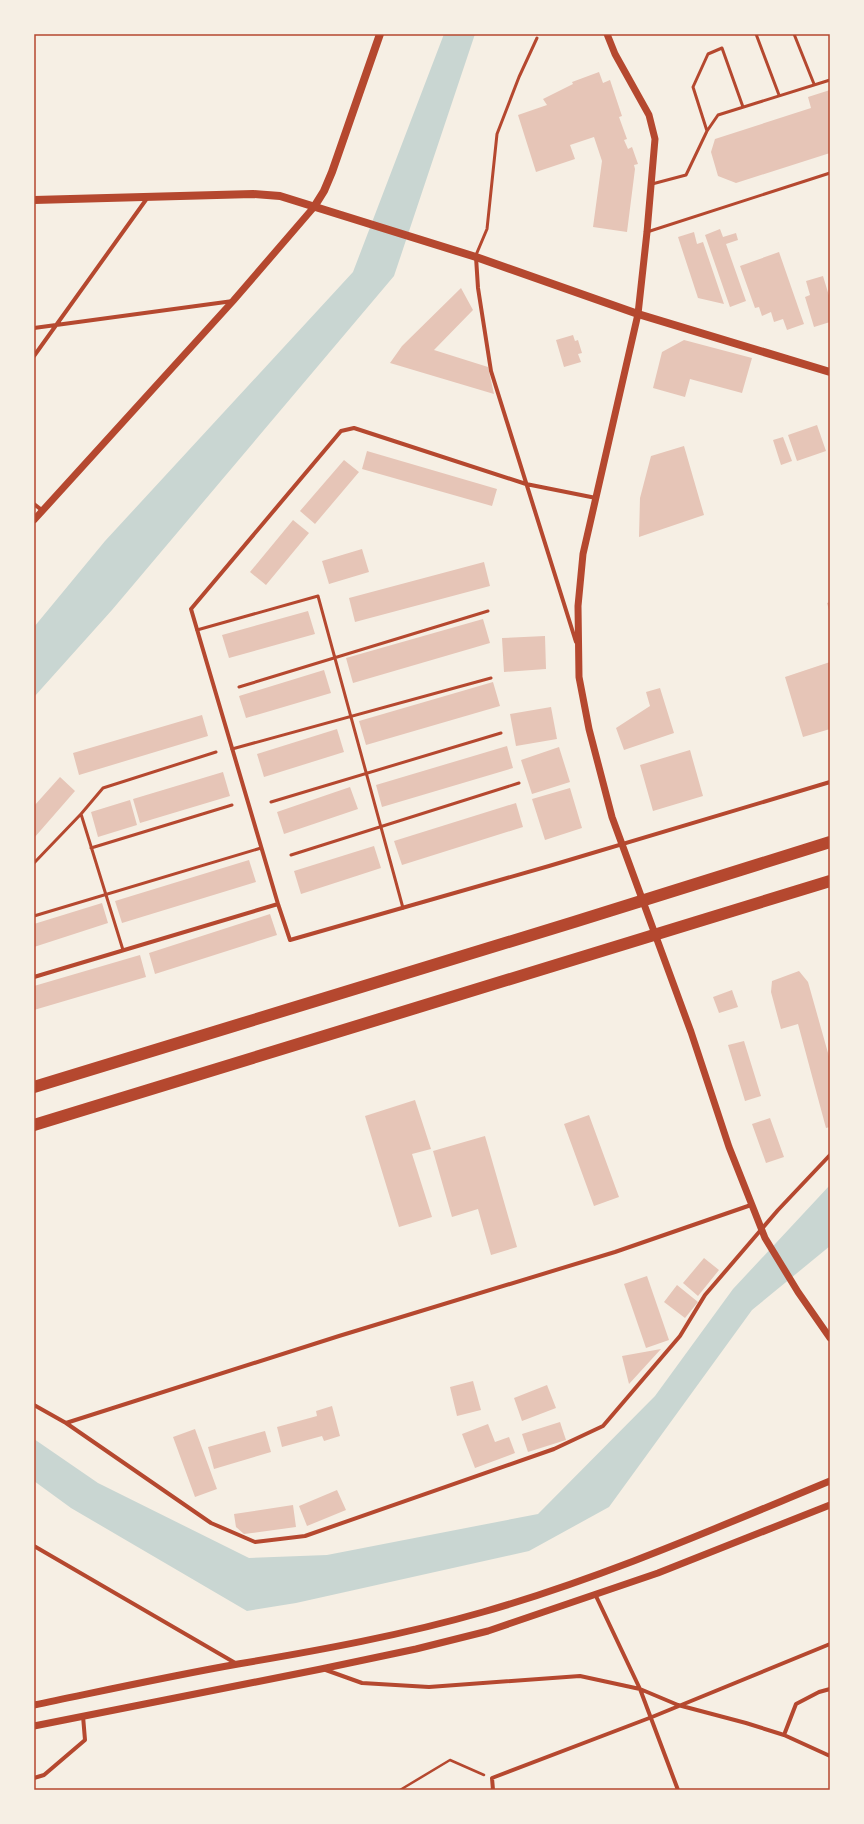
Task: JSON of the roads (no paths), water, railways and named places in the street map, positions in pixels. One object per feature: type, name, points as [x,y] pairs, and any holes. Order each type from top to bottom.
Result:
[{"type":"highway","points":[[34,1086],[574,922],[830,842]]},
{"type":"highway","points":[[34,1125],[830,881]]},
{"type":"main road","points":[[314,207],[335,167],[380,34]]},
{"type":"main road","points":[[34,200],[253,194],[274,195],[476,257],[638,314],[830,372]]},
{"type":"street","points":[[607,34],[615,54],[651,121],[655,139],[652,184],[638,314],[583,554],[578,606],[579,677],[588,729],[602,784],[621,845],[691,1032],[729,1147],[755,1216],[772,1250],[798,1292],[830,1338]]},
{"type":"street","points":[[34,356],[148,197]]},
{"type":"street","points":[[34,520],[233,301],[314,207]]},
{"type":"street","points":[[476,257],[478,288],[491,371],[578,649]]},
{"type":"street","points":[[34,328],[233,301]]},
{"type":"street","points":[[596,498],[526,484],[354,428],[341,431],[191,609],[261,848],[290,940],[621,845],[830,782]]},
{"type":"street","points":[[34,504],[43,511]]},
{"type":"street","points":[[34,977],[278,904]]},
{"type":"street","points":[[34,1405],[66,1423],[211,1523],[255,1542],[305,1536],[547,1452],[603,1426],[680,1336],[706,1295],[778,1210],[830,1155]]},
{"type":"street","points":[[66,1423],[340,1336],[615,1252],[752,1205]]},
{"type":"street","points":[[34,1705],[237,1664],[308,1653],[397,1634],[484,1612],[599,1575],[830,1480]]},
{"type":"street","points":[[34,1726],[321,1669],[416,1649],[488,1631],[658,1573],[830,1505]]},
{"type":"street","points":[[34,1546],[237,1664]]},
{"type":"street","points":[[595,1594],[652,1717],[678,1790]]},
{"type":"street","points":[[493,1790],[492,1778],[652,1717],[678,1705],[830,1644]]},
{"type":"street","points":[[321,1669],[362,1683],[429,1687],[580,1676],[640,1689],[678,1705],[784,1735],[830,1756]]},
{"type":"street","points":[[784,1735],[796,1704],[819,1692],[830,1689]]},
{"type":"street","points":[[34,1778],[44,1775],[85,1740],[83,1716]]},
{"type":"lane","points":[[756,34],[779,95]]},
{"type":"lane","points":[[794,34],[814,84]]},
{"type":"lane","points":[[476,257],[487,229],[498,134],[519,77],[537,38]]},
{"type":"lane","points":[[708,131],[693,87],[708,54],[722,48],[743,107]]},
{"type":"lane","points":[[652,184],[686,174],[718,115],[830,80]]},
{"type":"lane","points":[[647,232],[830,173]]},
{"type":"lane","points":[[197,630],[318,596],[403,908]]},
{"type":"lane","points":[[239,687],[488,611]]},
{"type":"lane","points":[[232,749],[491,678]]},
{"type":"lane","points":[[271,802],[501,733]]},
{"type":"lane","points":[[34,863],[81,814],[103,788],[216,752]]},
{"type":"lane","points":[[291,855],[519,783]]},
{"type":"lane","points":[[91,848],[232,805]]},
{"type":"lane","points":[[81,814],[123,950]]},
{"type":"lane","points":[[34,916],[261,848]]}]
